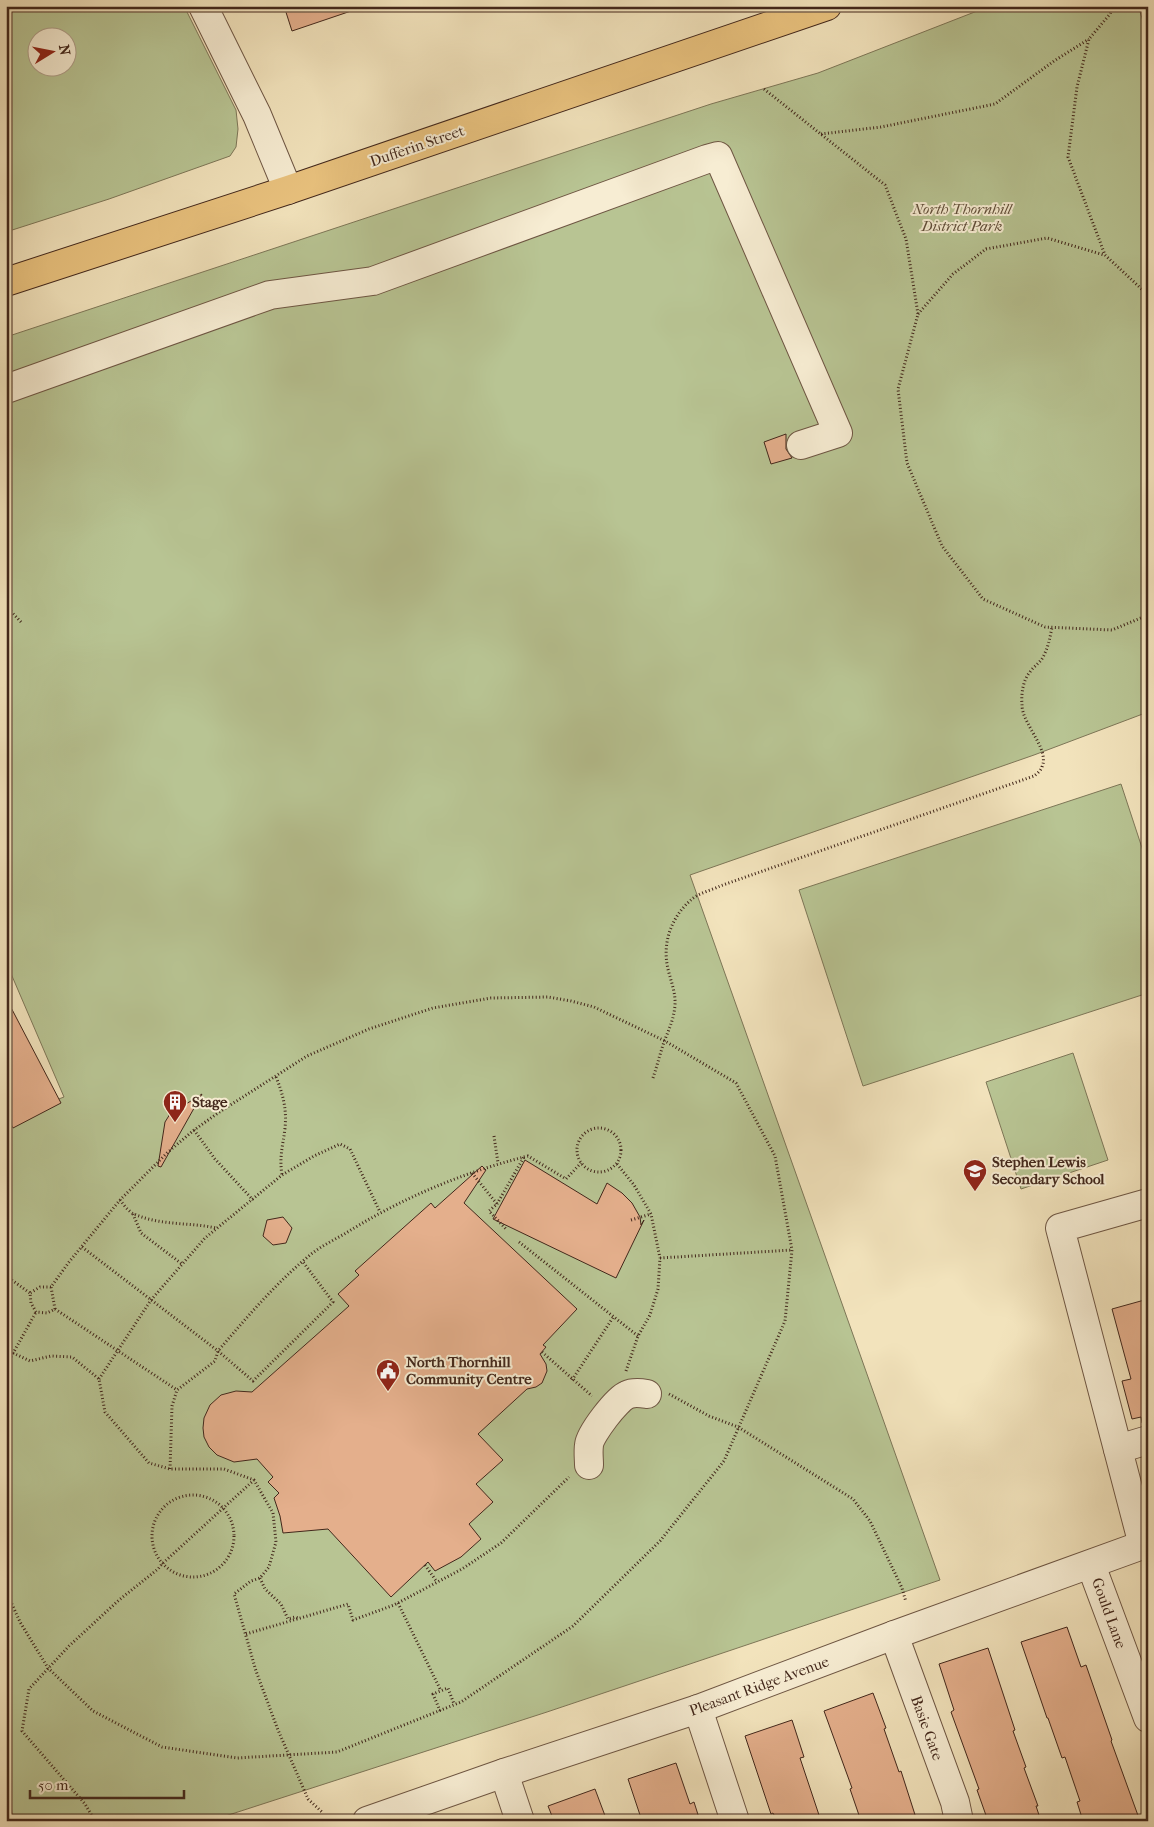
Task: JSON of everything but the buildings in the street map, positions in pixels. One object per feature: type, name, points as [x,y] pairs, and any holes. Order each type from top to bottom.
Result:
[{"type":"main road","name":"Dufferin Street","points":[[6,282],[288,190],[826,6]]},
{"type":"street","points":[[203,6],[257,115],[288,190]]},
{"type":"street","points":[[6,389],[270,295],[373,281],[718,156],[838,433],[801,445]]},
{"type":"street","points":[[1145,1544],[1060,1228],[1148,1203]]},
{"type":"street","points":[[581,1469],[593,1434],[619,1401],[627,1395],[637,1393],[649,1387]]},
{"type":"street","points":[[1118,1449],[1148,1440]]},
{"type":"street","name":"Pleasant Ridge Avenue","points":[[367,1821],[504,1773],[698,1709],[894,1635],[1145,1544]]},
{"type":"street","name":"Gould Lane","points":[[1091,1565],[1148,1718]]},
{"type":"street","name":"Basie Gate","points":[[894,1635],[955,1802],[959,1821]]},
{"type":"street","points":[[698,1709],[735,1821]]},
{"type":"street","points":[[504,1773],[520,1821]]},
{"type":"path","points":[[821,134],[881,127],[995,104],[1089,39],[1110,14],[1113,6]]},
{"type":"path","points":[[1089,39],[1077,87],[1068,157],[1105,255],[1148,296]]},
{"type":"path","points":[[764,89],[885,184],[906,239],[918,314],[898,388],[907,463],[942,546],[983,599],[1045,627],[1112,630],[1148,615]]},
{"type":"path","points":[[918,314],[953,274],[986,249],[1047,238],[1105,255]]},
{"type":"path","points":[[6,606],[21,622]]},
{"type":"path","points":[[653,1078],[674,1017],[675,1002],[667,964],[667,939],[675,918],[693,898],[1034,776],[1042,768],[1043,756],[1034,734],[1025,719],[1022,696],[1024,682],[1030,672],[1043,659],[1050,642],[1052,627]]},
{"type":"path","points":[[6,1591],[20,1622],[48,1668],[93,1711],[162,1747],[237,1758],[337,1752],[461,1702],[573,1626],[660,1541],[724,1461],[730,1451],[738,1427],[785,1321],[792,1250],[775,1156],[736,1084],[665,1041],[594,1007],[571,1000],[548,997],[491,998],[433,1008],[369,1029],[307,1056],[221,1110],[167,1153],[120,1200],[50,1287]]},
{"type":"path","points":[[276,1077],[282,1091],[285,1109],[285,1128],[280,1161],[282,1175]]},
{"type":"path","points":[[600,1127],[611,1131],[620,1140],[622,1152],[617,1164],[609,1170],[599,1173],[589,1170],[581,1163],[576,1152],[579,1140],[587,1130],[600,1127]]},
{"type":"path","points":[[194,1130],[215,1159],[253,1200]]},
{"type":"path","points":[[494,1136],[498,1163]]},
{"type":"path","points":[[99,1379],[151,1300],[182,1264],[217,1228],[282,1175],[314,1156],[340,1144],[350,1149],[380,1212]]},
{"type":"path","points":[[170,1469],[172,1406],[177,1390],[215,1360],[218,1351],[270,1292],[312,1253],[380,1212],[498,1163],[528,1156],[566,1179],[581,1163]]},
{"type":"path","points":[[506,1229],[489,1212],[497,1204],[524,1157]]},
{"type":"path","points":[[617,1164],[651,1214],[660,1258],[658,1289],[650,1314],[638,1336],[627,1370],[622,1377]]},
{"type":"path","points":[[472,1173],[497,1204]]},
{"type":"path","points":[[120,1200],[133,1214],[141,1233],[182,1264]]},
{"type":"path","points":[[133,1214],[170,1224],[205,1225],[217,1228]]},
{"type":"path","points":[[631,1220],[651,1214]]},
{"type":"path","points":[[519,1242],[638,1336]]},
{"type":"path","points":[[82,1247],[218,1351],[253,1381],[333,1302],[302,1262]]},
{"type":"path","points":[[660,1258],[792,1250]]},
{"type":"path","points":[[6,1276],[30,1293],[36,1312]]},
{"type":"path","points":[[30,1293],[40,1287],[50,1287]]},
{"type":"path","points":[[50,1287],[55,1309],[177,1390]]},
{"type":"path","points":[[36,1312],[47,1313],[55,1309]]},
{"type":"path","points":[[6,1366],[36,1312]]},
{"type":"path","points":[[572,1380],[614,1316]]},
{"type":"path","points":[[13,1352],[30,1362],[51,1356],[72,1358],[99,1379],[105,1412],[148,1462],[170,1469],[224,1469],[254,1480],[273,1513],[276,1542],[269,1567],[260,1578],[250,1582],[234,1594],[256,1671],[289,1755],[308,1798],[322,1812]]},
{"type":"path","points":[[542,1352],[586,1392]]},
{"type":"path","points":[[627,1370],[649,1387],[681,1399],[709,1416],[738,1427],[853,1499],[870,1522],[902,1588],[906,1602]]},
{"type":"path","points":[[246,1634],[348,1604],[353,1620],[398,1603],[462,1569],[501,1543],[581,1469]]},
{"type":"path","points":[[95,1821],[85,1804],[22,1731],[29,1689],[48,1668],[119,1600],[158,1569],[254,1480]]},
{"type":"path","points":[[196,1495],[211,1499],[223,1508],[232,1522],[234,1537],[231,1552],[223,1565],[205,1576],[190,1578],[175,1574],[162,1564],[153,1546],[152,1530],[157,1516],[167,1504],[181,1497],[196,1495]]},
{"type":"path","points":[[425,1565],[437,1582]]},
{"type":"path","points":[[260,1578],[265,1589],[281,1604],[288,1619],[299,1618]]},
{"type":"path","points":[[398,1603],[441,1691]]},
{"type":"path","points":[[440,1710],[433,1694],[448,1688],[454,1704]]},
{"type":"green space","points":[[6,6],[184,6],[236,110],[238,129],[236,147],[230,156],[109,199],[6,232]]},
{"type":"green space","name":"North Thornhill District Park","points":[[990,6],[1138,6],[1148,36],[1148,712],[1034,755],[690,875],[940,1580],[547,1712],[210,1821],[14,1821],[6,1783],[6,1119],[64,1097],[6,962],[6,337],[711,104],[818,73]]},
{"type":"green space","points":[[1121,784],[1148,866],[1148,993],[863,1086],[799,890]]},
{"type":"green space","points":[[1073,1053],[1108,1160],[1021,1189],[986,1082]]},
{"type":"place","name":"Stage","points":[[175,1123]]},
{"type":"place","name":"Stephen Lewis Secondary School","points":[[975,1192]]},
{"type":"place","name":"North Thornhill Community Centre","points":[[388,1392]]}]
